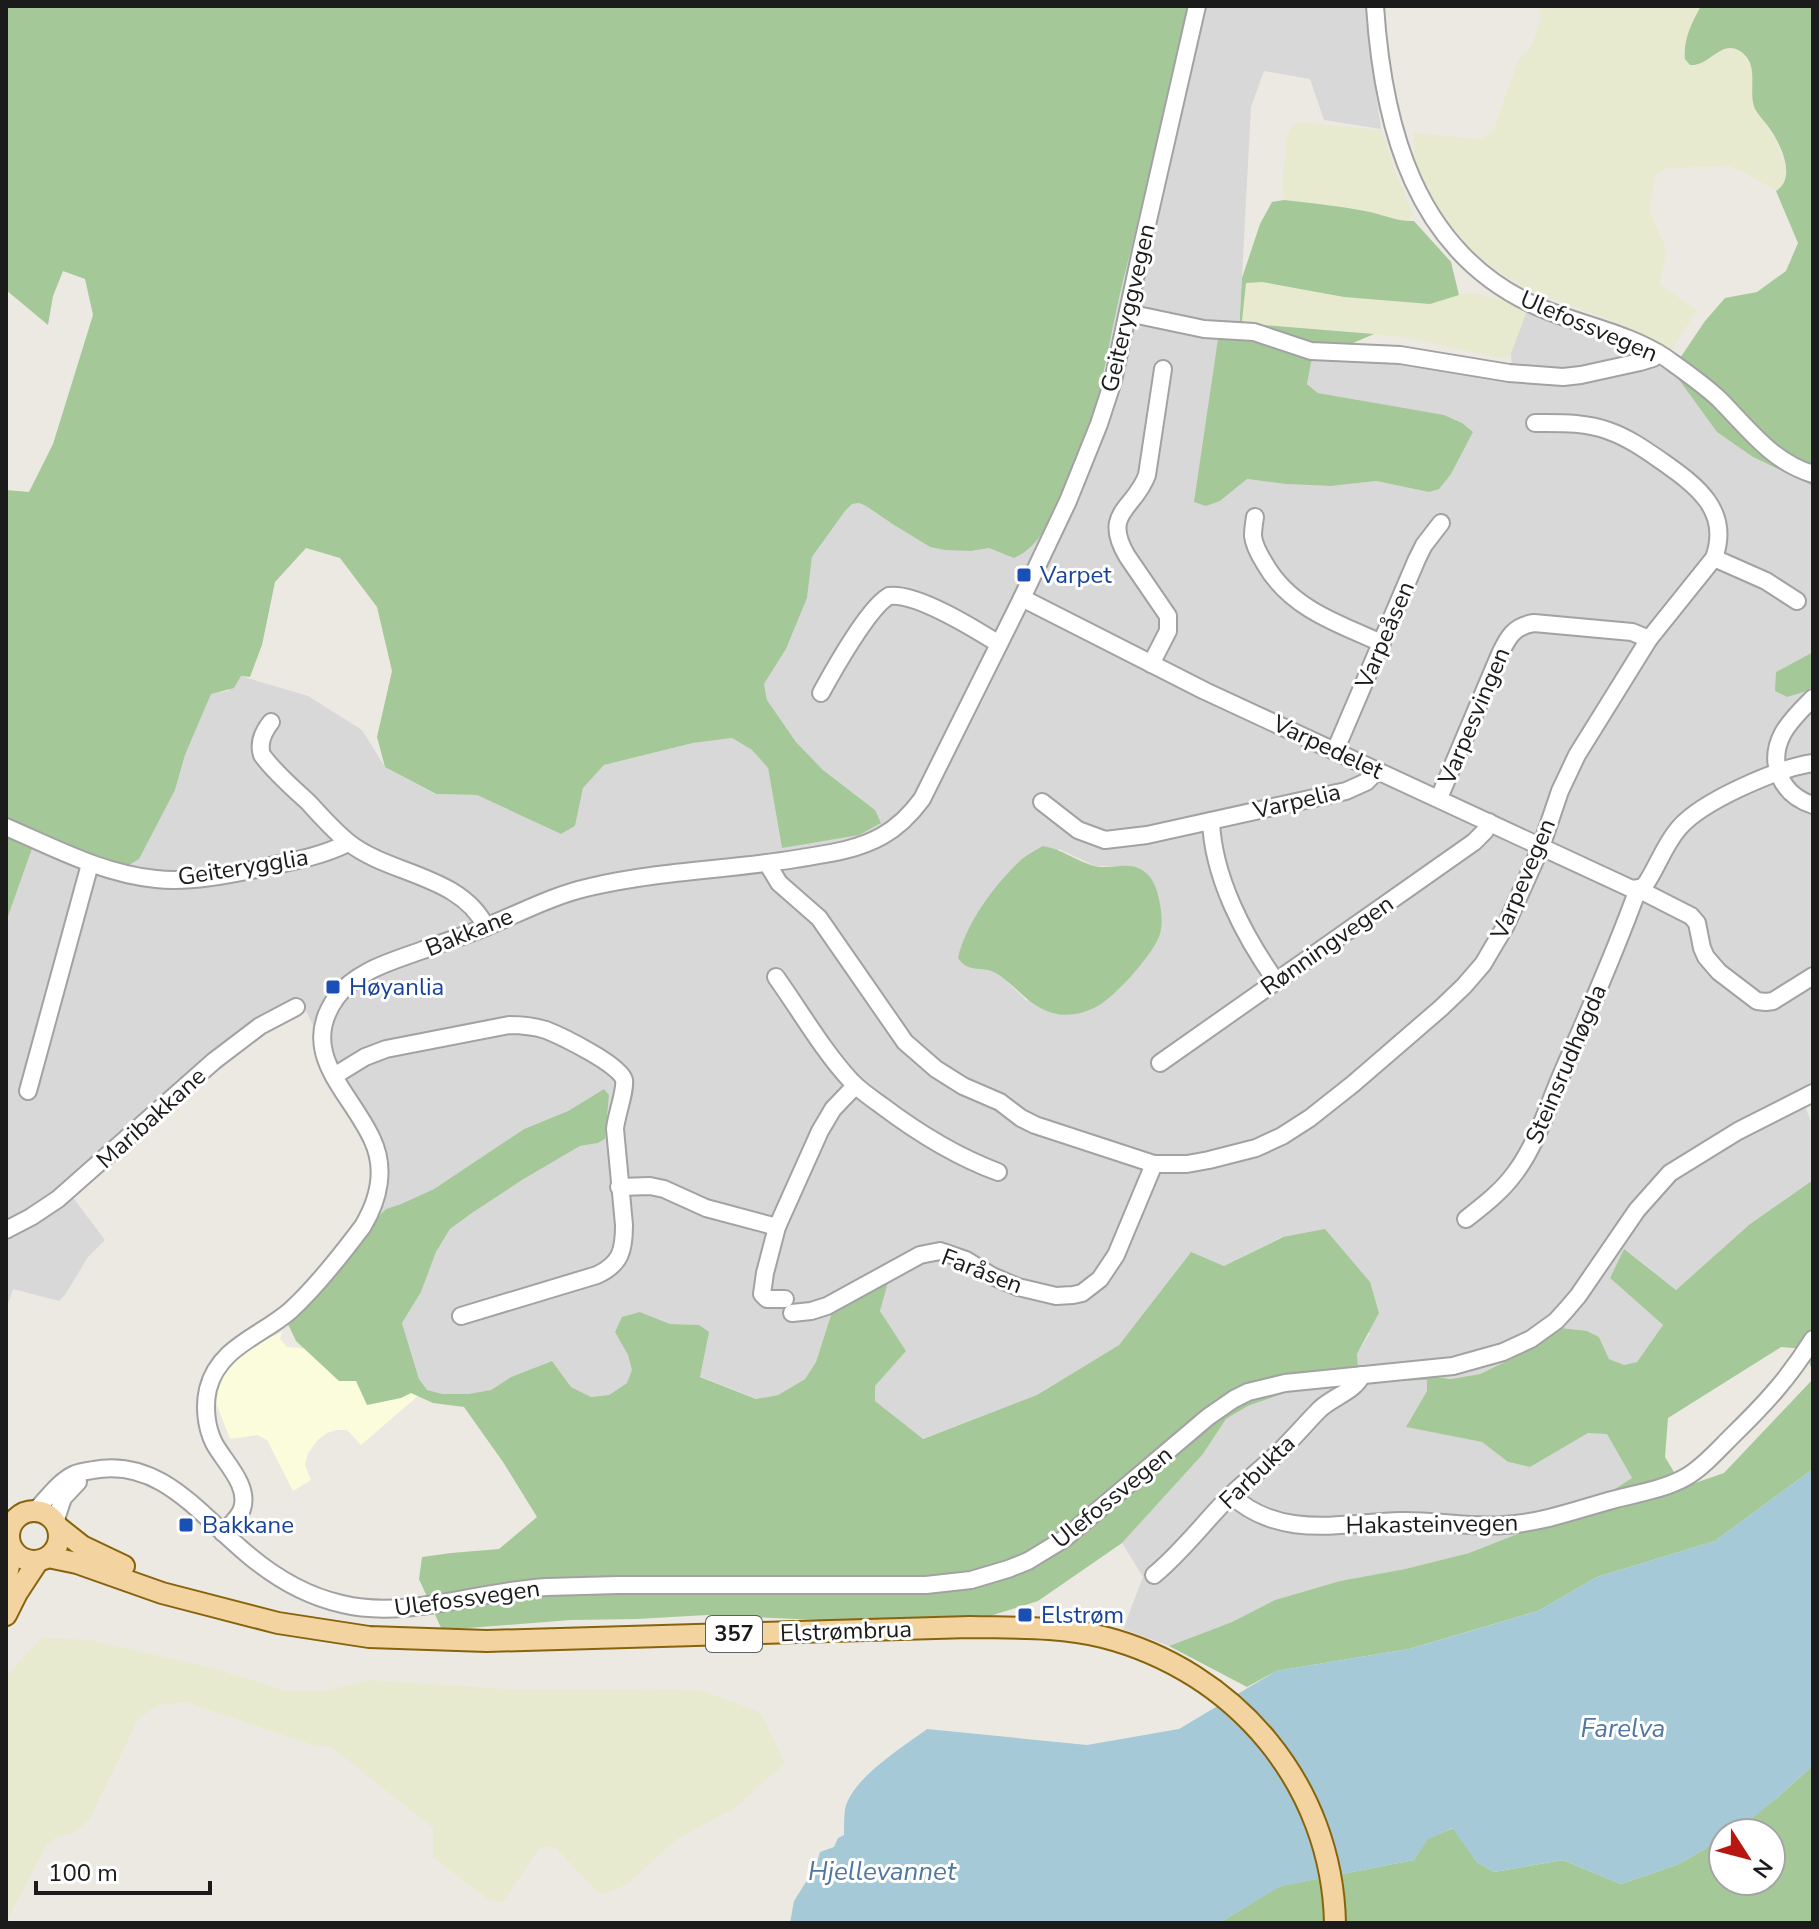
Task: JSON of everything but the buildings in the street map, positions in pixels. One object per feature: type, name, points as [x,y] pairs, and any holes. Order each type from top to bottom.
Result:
[{"type":"main road","name":"357","points":[[21,1513],[47,1515],[56,1525]]},
{"type":"main road","points":[[6,1582],[10,1531],[21,1513]]},
{"type":"main road","points":[[6,1615],[17,1593],[58,1544],[56,1525]]},
{"type":"main road","name":"Elstrømbrua","points":[[56,1525],[82,1546],[196,1601]]},
{"type":"main road","name":"357","points":[[10,1544],[21,1557],[43,1559]]},
{"type":"main road","name":"Elstrømbrua","points":[[43,1559],[77,1563],[162,1593],[278,1623],[369,1637],[444,1641],[999,1627],[1068,1631],[1120,1642],[1170,1661],[1207,1684],[1251,1721],[1279,1754],[1303,1795],[1322,1842],[1331,1880],[1335,1923]]},
{"type":"street","name":"Geiteryggvegen","points":[[1022,598],[1082,468],[1113,381],[1197,6]]},
{"type":"street","name":"Ulefossvegen","points":[[1375,6],[1380,69],[1396,137],[1423,202],[1451,244],[1478,270],[1515,295],[1658,353],[1705,386],[1770,451],[1794,467],[1813,474]]},
{"type":"street","points":[[1128,313],[1204,329],[1254,332],[1311,351],[1400,355],[1529,375],[1563,377],[1597,372],[1648,360],[1658,353]]},
{"type":"street","points":[[1151,664],[1168,631],[1168,616],[1121,546],[1118,531],[1125,505],[1139,492],[1147,475],[1163,369]]},
{"type":"street","points":[[1535,423],[1574,423],[1609,431],[1652,455],[1705,496],[1717,522],[1719,542],[1714,558],[1766,581],[1797,601]]},
{"type":"street","points":[[1255,517],[1253,536],[1259,554],[1269,572],[1287,591],[1310,611],[1382,643]]},
{"type":"street","name":"Varpeåsen","points":[[1335,751],[1424,545],[1441,523]]},
{"type":"street","name":"Varpevegen","points":[[767,863],[779,883],[819,918],[914,1051],[949,1077],[1007,1106],[1021,1118],[1154,1164],[1187,1164],[1256,1148],[1310,1118],[1353,1084],[1424,1024],[1476,973],[1498,941],[1541,847],[1574,760],[1649,639],[1714,558]]},
{"type":"street","points":[[821,693],[878,604],[889,596],[903,596],[938,609],[999,644]]},
{"type":"street","name":"Bakkane","points":[[223,1533],[238,1516],[244,1497],[239,1482],[210,1433],[206,1412],[211,1380],[230,1352],[280,1319],[305,1295],[363,1226],[377,1192],[379,1167],[373,1141],[322,1051],[322,1031],[330,1007],[344,988],[380,967],[550,899],[590,887],[827,854],[859,847],[883,836],[901,823],[927,790],[1022,598]]},
{"type":"street","name":"Varpedelet","points":[[1022,598],[1151,664],[1623,886],[1638,889],[1685,912],[1695,919],[1706,957],[1719,972],[1757,1001],[1773,1001],[1813,976]]},
{"type":"street","name":"Varpesvingen","points":[[1439,798],[1512,632],[1534,623],[1632,632],[1649,639]]},
{"type":"street","points":[[1813,698],[1782,734],[1777,757],[1778,772],[1786,788],[1813,805]]},
{"type":"street","points":[[271,722],[260,749],[265,759],[348,843],[462,898],[486,927]]},
{"type":"street","points":[[1638,889],[1647,882],[1675,833],[1689,818],[1718,800],[1778,772],[1813,763]]},
{"type":"street","name":"Varpelia","points":[[1042,802],[1078,830],[1105,840],[1132,838],[1346,791],[1366,782],[1377,771]]},
{"type":"street","points":[[1211,821],[1216,863],[1253,945],[1276,981]]},
{"type":"street","name":"Rønningvegen","points":[[1160,1063],[1474,842],[1489,822]]},
{"type":"street","name":"Geiterygglia","points":[[6,827],[90,864],[156,879],[181,880],[229,874],[297,860],[335,850],[348,843]]},
{"type":"street","points":[[28,1091],[90,864]]},
{"type":"street","name":"Steinsrudhøgda","points":[[1466,1219],[1503,1187],[1528,1152],[1638,889]]},
{"type":"street","points":[[776,977],[855,1086],[932,1141],[966,1160],[998,1172]]},
{"type":"street","name":"Maribakkane","points":[[6,1230],[58,1199],[214,1061],[260,1026],[296,1007]]},
{"type":"street","points":[[334,1076],[365,1057],[386,1049],[509,1025],[546,1030],[611,1064],[623,1076],[625,1082],[615,1129],[624,1240],[620,1255],[610,1267],[597,1275],[461,1316]]},
{"type":"street","points":[[619,1187],[664,1189],[706,1208],[777,1227],[826,1119],[855,1086]]},
{"type":"street","name":"Ulefossvegen","points":[[21,1513],[76,1474],[115,1467],[131,1469],[159,1480],[268,1570],[306,1592],[345,1605],[384,1609],[533,1587],[905,1586],[971,1580],[1008,1569],[1046,1551],[1089,1520],[1208,1417],[1234,1399],[1265,1387],[1453,1366],[1503,1352],[1531,1339],[1578,1296],[1637,1210],[1670,1173],[1738,1131],[1813,1093]]},
{"type":"street","name":"Faråsen","points":[[777,1227],[762,1294],[767,1299],[788,1306],[811,1311],[827,1306],[920,1255],[940,1251],[966,1260],[1018,1287],[1064,1297],[1082,1293],[1100,1279],[1116,1255],[1154,1164]]},
{"type":"street","name":"Hakasteinvegen","points":[[1231,1495],[1259,1516],[1294,1525],[1424,1521],[1501,1526],[1554,1518],[1667,1485],[1689,1475],[1773,1396],[1813,1339]]},
{"type":"street","name":"Farbukta","points":[[1154,1575],[1175,1557],[1231,1495],[1323,1407],[1356,1385],[1362,1375]]},
{"type":"street","points":[[56,1525],[63,1498],[73,1487],[100,1469]]},
{"type":"shaded area","points":[[1190,6],[1366,6],[1381,129],[1324,120],[1310,79],[1264,71],[1251,107],[1239,333],[1206,506],[1220,501],[1247,479],[1331,486],[1376,481],[1429,492],[1451,474],[1473,432],[1359,400],[1318,393],[1307,384],[1315,342],[1382,350],[1512,375],[1511,353],[1527,310],[1632,345],[1672,370],[1753,457],[1813,486],[1813,652],[1776,672],[1807,691],[1813,686],[1813,1102],[1805,1106],[1813,1127],[1813,1180],[1750,1224],[1676,1290],[1624,1250],[1610,1278],[1663,1325],[1637,1362],[1624,1365],[1609,1359],[1599,1337],[1560,1328],[1537,1346],[1480,1374],[1451,1379],[1358,1366],[1357,1354],[1370,1333],[1282,1237],[1224,1266],[1190,1253],[1119,1345],[1037,1395],[922,1439],[875,1401],[875,1386],[905,1351],[880,1311],[887,1282],[832,1312],[816,1362],[805,1379],[778,1395],[757,1399],[699,1376],[699,1325],[670,1324],[640,1312],[615,1331],[633,1370],[627,1383],[609,1395],[591,1397],[571,1387],[552,1361],[511,1377],[491,1390],[443,1394],[426,1390],[419,1379],[402,1323],[421,1292],[436,1252],[450,1229],[522,1180],[580,1146],[605,1139],[609,1095],[604,1089],[568,1111],[524,1129],[434,1189],[386,1209],[368,1226],[384,1174],[383,1145],[376,1128],[329,1057],[300,999],[274,1014],[71,1195],[105,1240],[88,1257],[65,1295],[59,1301],[13,1289],[6,1310],[6,922],[33,846],[53,838],[115,864],[138,859],[175,790],[185,755],[211,693],[228,691],[241,676],[308,696],[362,730],[385,767],[435,794],[477,795],[561,834],[575,826],[583,788],[604,765],[693,743],[732,738],[752,750],[768,768],[782,848],[875,810],[823,770],[796,742],[767,700],[764,684],[786,649],[807,598],[812,557],[845,511],[852,504],[859,503],[930,547],[971,551],[989,548],[1000,552],[1104,375],[1116,310]],"holes":[[[1059,849],[1095,866],[1128,866],[1027,1001],[998,973],[984,967]]]},
{"type":"shaded area","points":[[1539,6],[1701,6],[1694,18],[1707,61],[1721,50],[1731,48],[1743,53],[1752,67],[1755,109],[1776,140],[1786,170],[1784,185],[1776,191],[1728,166],[1667,168],[1658,173],[1650,207],[1665,246],[1659,284],[1697,310],[1670,350],[1606,318],[1533,292],[1487,263],[1471,250],[1439,211],[1415,162],[1414,133],[1479,139],[1493,132],[1518,61],[1532,45],[1541,18]]},
{"type":"shaded area","points":[[1300,122],[1381,130],[1413,215],[1406,222],[1371,212],[1284,200],[1282,182],[1287,134],[1292,126]]},
{"type":"shaded area","points":[[1262,282],[1302,290],[1472,293],[1511,302],[1527,310],[1511,353],[1505,359],[1402,337],[1242,322],[1246,283]]},
{"type":"shaded area","points":[[282,1332],[280,1339],[287,1347],[322,1350],[419,1395],[361,1445],[347,1430],[327,1433],[308,1453],[305,1465],[311,1480],[293,1491],[267,1440],[257,1435],[230,1439],[216,1403],[217,1387],[231,1363],[247,1348]]},
{"type":"shaded area","points":[[1428,1380],[1427,1391],[1407,1427],[1482,1442],[1508,1462],[1530,1467],[1588,1432],[1607,1433],[1632,1478],[1588,1506],[1469,1553],[1340,1581],[1275,1600],[1232,1622],[1169,1646],[1123,1629],[1143,1577],[1122,1543],[1203,1454],[1226,1419],[1248,1406],[1285,1393],[1349,1383]]},
{"type":"shaded area","points":[[41,1638],[89,1640],[220,1670],[285,1691],[325,1691],[370,1680],[504,1689],[701,1690],[760,1712],[785,1763],[736,1807],[677,1839],[626,1885],[601,1895],[555,1847],[540,1847],[502,1903],[488,1899],[433,1857],[433,1828],[330,1746],[316,1746],[186,1702],[158,1705],[138,1719],[89,1820],[73,1833],[56,1837],[46,1846],[6,1923],[6,1676]]},
{"type":"green space","points":[[6,6],[1190,6],[1092,419],[1075,465],[1038,539],[1014,558],[989,548],[971,551],[930,547],[859,503],[852,504],[845,511],[812,557],[807,598],[786,649],[764,684],[767,700],[796,742],[823,770],[875,810],[881,823],[859,835],[782,848],[768,768],[752,750],[732,738],[693,743],[604,765],[583,788],[575,826],[561,834],[477,795],[436,794],[385,767],[377,737],[392,671],[377,607],[340,558],[306,548],[275,582],[262,645],[250,677],[241,676],[234,688],[211,694],[185,755],[175,790],[139,859],[129,865],[115,864],[53,838],[33,846],[6,922],[6,490],[29,492],[53,444],[93,315],[85,279],[63,271],[53,296],[48,325],[6,290]]},
{"type":"green space","points":[[1701,6],[1813,6],[1813,486],[1753,457],[1717,432],[1672,370],[1705,321],[1725,298],[1757,292],[1786,271],[1798,243],[1776,191],[1785,178],[1785,161],[1774,136],[1755,109],[1750,63],[1733,48],[1727,48],[1697,64],[1690,65],[1685,59],[1687,38]]},
{"type":"green space","points":[[1284,200],[1355,209],[1414,221],[1451,262],[1459,295],[1430,304],[1344,297],[1262,282],[1246,283],[1242,321],[1374,334],[1346,346],[1315,342],[1307,384],[1318,393],[1444,415],[1462,423],[1473,432],[1451,474],[1439,489],[1429,492],[1376,481],[1331,486],[1247,479],[1220,501],[1206,506],[1194,502],[1218,339],[1239,333],[1242,278],[1260,224],[1272,202]]},
{"type":"green space","points":[[1813,652],[1813,686],[1787,697],[1775,691],[1776,672]]},
{"type":"green space","points":[[1043,846],[1094,866],[1137,867],[1150,878],[1159,900],[1161,932],[1148,955],[1111,996],[1094,1008],[1079,1013],[1063,1015],[1045,1010],[999,975],[967,966],[958,958],[968,931],[992,892],[1022,859]]},
{"type":"green space","points":[[604,1089],[609,1095],[605,1139],[580,1146],[472,1213],[450,1229],[436,1252],[421,1292],[402,1323],[419,1379],[427,1390],[443,1394],[468,1394],[491,1390],[511,1377],[552,1361],[571,1387],[591,1397],[609,1395],[627,1383],[632,1370],[628,1355],[615,1332],[622,1317],[640,1312],[670,1324],[699,1325],[709,1332],[700,1377],[756,1399],[778,1395],[805,1379],[816,1362],[832,1312],[888,1282],[880,1311],[906,1351],[875,1386],[875,1401],[923,1439],[1037,1395],[1119,1345],[1191,1252],[1224,1266],[1283,1237],[1325,1229],[1370,1282],[1379,1313],[1357,1354],[1358,1366],[1451,1379],[1480,1374],[1537,1346],[1560,1328],[1587,1331],[1599,1337],[1609,1359],[1624,1365],[1637,1362],[1663,1325],[1610,1278],[1624,1249],[1676,1290],[1750,1224],[1813,1180],[1813,1374],[1805,1349],[1781,1347],[1668,1418],[1665,1457],[1683,1487],[1724,1473],[1813,1379],[1813,1469],[1715,1541],[1597,1577],[1538,1611],[1409,1649],[1276,1671],[1247,1687],[1169,1646],[1232,1622],[1275,1600],[1340,1581],[1469,1553],[1588,1506],[1632,1478],[1607,1434],[1588,1433],[1530,1467],[1508,1462],[1482,1442],[1406,1427],[1427,1391],[1427,1380],[1349,1383],[1285,1393],[1248,1406],[1226,1419],[1203,1454],[1122,1543],[1038,1601],[974,1621],[842,1621],[707,1615],[571,1620],[442,1630],[419,1579],[422,1557],[499,1549],[537,1517],[464,1407],[433,1403],[411,1393],[367,1405],[356,1381],[339,1381],[296,1341],[287,1322],[386,1209],[434,1189],[524,1129],[568,1111]]},
{"type":"green space","points":[[1813,1765],[1813,1923],[1219,1923],[1280,1886],[1414,1860],[1427,1839],[1453,1828],[1477,1862],[1494,1872],[1563,1860],[1621,1884],[1679,1864],[1707,1847],[1707,1897],[1787,1897],[1787,1817],[1753,1817]]},
{"type":"water","name":"Farelva","points":[[1813,1469],[1813,1765],[1754,1817],[1707,1817],[1707,1847],[1679,1864],[1621,1884],[1563,1860],[1494,1872],[1477,1862],[1452,1828],[1427,1840],[1414,1860],[1281,1886],[1219,1923],[790,1923],[794,1901],[816,1866],[820,1852],[834,1847],[838,1838],[844,1835],[845,1809],[857,1786],[880,1764],[927,1729],[1087,1745],[1179,1729],[1276,1671],[1409,1649],[1474,1630],[1538,1611],[1597,1577],[1715,1541]]},
{"type":"place","name":"Varpet","points":[[1024,575]]},
{"type":"place","name":"Høyanlia","points":[[333,987]]},
{"type":"place","name":"Bakkane","points":[[186,1525]]},
{"type":"place","name":"Elstrøm","points":[[1025,1615]]},
{"type":"water label","name":"Hjellevannet","points":[[882,1871]]}]
